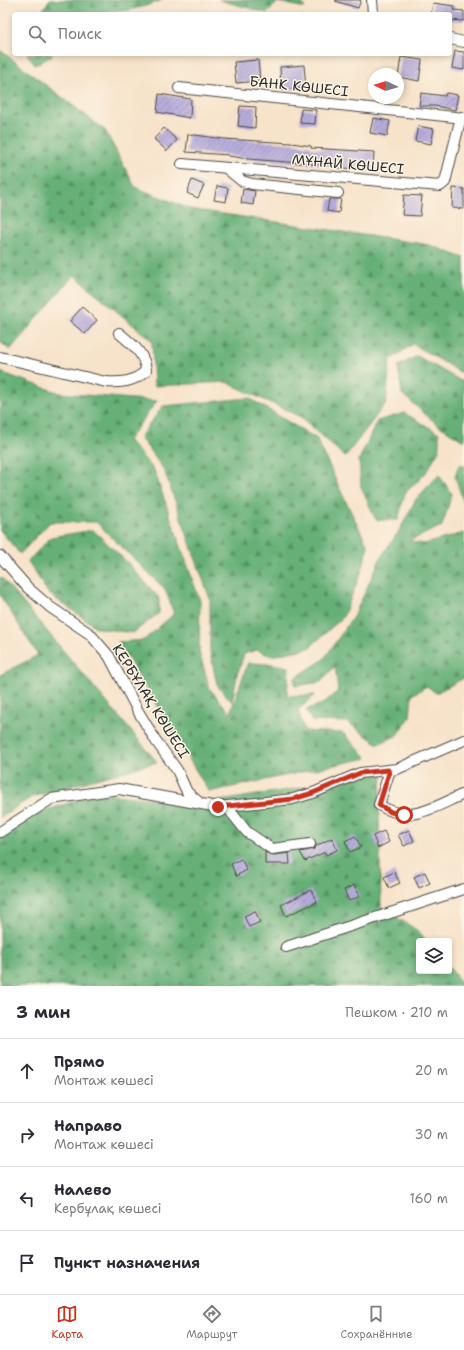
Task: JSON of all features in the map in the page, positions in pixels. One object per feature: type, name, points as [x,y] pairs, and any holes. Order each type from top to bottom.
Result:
[{"type":"street","points":[[372,0],[373,12]]},
{"type":"street","points":[[452,39],[464,42]]},
{"type":"street","name":"БАНК КӨШЕСІ","points":[[179,88],[462,117]]},
{"type":"street","name":"МҰНАЙ КӨШЕСІ","points":[[182,164],[440,186],[445,182],[462,117]]},
{"type":"street","points":[[226,168],[242,181],[252,184],[338,193]]},
{"type":"street","points":[[0,357],[106,382],[123,383],[138,378],[146,371],[145,361],[136,348],[119,333]]},
{"type":"street","name":"КЕРБҰЛАҚ КӨШЕСІ","points":[[0,556],[28,588],[50,607],[90,634],[109,656],[138,711],[177,770],[187,792],[201,804]]},
{"type":"street","points":[[0,832],[52,799],[119,789],[218,807],[293,799],[313,793],[360,773],[397,769],[464,740]]},
{"type":"street","points":[[388,770],[389,773],[379,805],[391,812],[414,815],[464,794]]},
{"type":"street","points":[[226,806],[247,832],[272,849],[310,844]]},
{"type":"street","points":[[286,947],[464,889]]},
{"type":"green space","points":[[49,0],[162,0],[117,12],[42,12]]},
{"type":"green space","points":[[219,0],[300,0],[305,8],[278,2],[268,12]]},
{"type":"green space","points":[[0,50],[105,130],[135,187],[190,209],[430,245],[464,258],[464,371],[460,372],[413,344],[390,360],[386,403],[345,457],[301,417],[226,382],[154,386],[152,341],[74,275],[10,350],[0,342]]},
{"type":"green space","points":[[28,56],[51,56],[50,57],[35,65]]},
{"type":"green space","points":[[417,356],[461,381],[464,380],[464,441],[438,425],[402,394],[398,366]]},
{"type":"green space","points":[[0,372],[60,393],[157,401],[128,440],[154,470],[200,601],[199,652],[210,689],[230,713],[248,663],[273,664],[289,667],[287,696],[315,695],[298,710],[305,731],[343,733],[367,758],[209,792],[118,642],[144,640],[174,614],[165,589],[96,522],[50,522],[20,554],[0,530]]},
{"type":"green space","points":[[249,398],[317,439],[368,546],[362,570],[343,617],[309,648],[271,656],[257,650],[244,654],[237,676],[232,702],[217,685],[210,652],[210,599],[164,470],[140,437],[163,406]]},
{"type":"green space","points":[[404,413],[439,433],[439,450],[425,474],[405,493],[398,520],[376,520],[361,487],[359,460],[377,421]]},
{"type":"green space","points":[[459,465],[464,465],[464,504],[455,476]]},
{"type":"green space","points":[[439,475],[452,494],[442,526],[409,541],[424,544],[464,533],[464,678],[436,693],[427,686],[412,695],[410,717],[396,736],[378,744],[347,722],[312,721],[306,710],[324,703],[338,691],[335,666],[321,682],[295,686],[295,678],[324,659],[355,614],[381,557],[399,531],[416,499]]},
{"type":"green space","points":[[93,530],[127,562],[159,598],[159,613],[133,633],[97,628],[48,593],[28,561],[51,537]]},
{"type":"green space","points":[[0,577],[157,762],[32,797],[0,817],[0,675],[38,655],[0,595]]},
{"type":"green space","points":[[383,770],[379,805],[381,907],[418,931],[424,938],[416,938],[416,974],[452,974],[452,971],[464,986],[0,986],[0,834],[25,818],[98,793],[201,804],[337,782]]},
{"type":"building","points":[[361,0],[358,8],[335,1]]},
{"type":"building","points":[[433,3],[455,6],[454,10],[464,11],[464,21],[452,20],[452,12],[431,12]]},
{"type":"building","points":[[455,51],[464,52],[464,70],[452,68]]},
{"type":"building","points":[[401,57],[422,60],[419,81],[404,78],[404,68],[399,68]]},
{"type":"building","points":[[258,60],[260,81],[236,83],[234,62]]},
{"type":"building","points":[[304,65],[306,88],[281,90],[280,67]]},
{"type":"building","points":[[421,93],[445,96],[446,93],[458,95],[455,110],[435,106],[419,106]]},
{"type":"building","points":[[159,94],[191,99],[190,118],[157,112]]},
{"type":"building","points":[[240,106],[256,107],[255,128],[238,126]]},
{"type":"building","points":[[301,109],[316,110],[315,124],[300,123]]},
{"type":"building","points":[[373,118],[390,121],[387,136],[370,133]]},
{"type":"building","points":[[418,126],[434,129],[431,144],[415,141]]},
{"type":"building","points":[[164,128],[177,140],[167,151],[154,139]]},
{"type":"building","points":[[188,134],[224,139],[292,143],[311,146],[311,148],[374,152],[373,169],[339,168],[339,166],[248,159],[229,155],[186,152]]},
{"type":"building","points":[[192,180],[204,185],[198,198],[187,193]]},
{"type":"building","points":[[217,186],[228,188],[226,202],[214,200]]},
{"type":"building","points":[[453,188],[464,189],[464,209],[452,208]]},
{"type":"building","points":[[243,189],[255,191],[253,205],[241,203]]},
{"type":"building","points":[[404,195],[422,196],[420,216],[402,215]]},
{"type":"building","points":[[329,199],[341,199],[339,213],[327,211]]},
{"type":"building","points":[[82,307],[97,320],[85,334],[70,321]]},
{"type":"building","points":[[409,830],[414,841],[404,846],[398,835]]},
{"type":"building","points":[[384,831],[389,842],[378,848],[373,836]]},
{"type":"building","points":[[355,836],[361,847],[350,852],[345,841]]},
{"type":"building","points":[[332,838],[337,850],[326,855],[325,852],[305,861],[300,852],[314,849],[316,846]]},
{"type":"building","points":[[265,852],[272,855],[289,853],[290,864],[265,864]]},
{"type":"building","points":[[241,859],[247,870],[236,876],[231,864]]},
{"type":"building","points":[[394,872],[400,883],[389,888],[384,877]]},
{"type":"building","points":[[425,872],[430,883],[419,888],[414,877]]},
{"type":"building","points":[[354,885],[360,896],[349,901],[344,890]]},
{"type":"building","points":[[311,890],[317,902],[286,916],[281,905]]},
{"type":"building","points":[[255,911],[260,922],[249,927],[244,916]]},
{"type":"route","points":[[218,807],[293,799],[313,793],[360,773],[388,770],[389,773],[379,805],[391,812],[404,815]]}]
